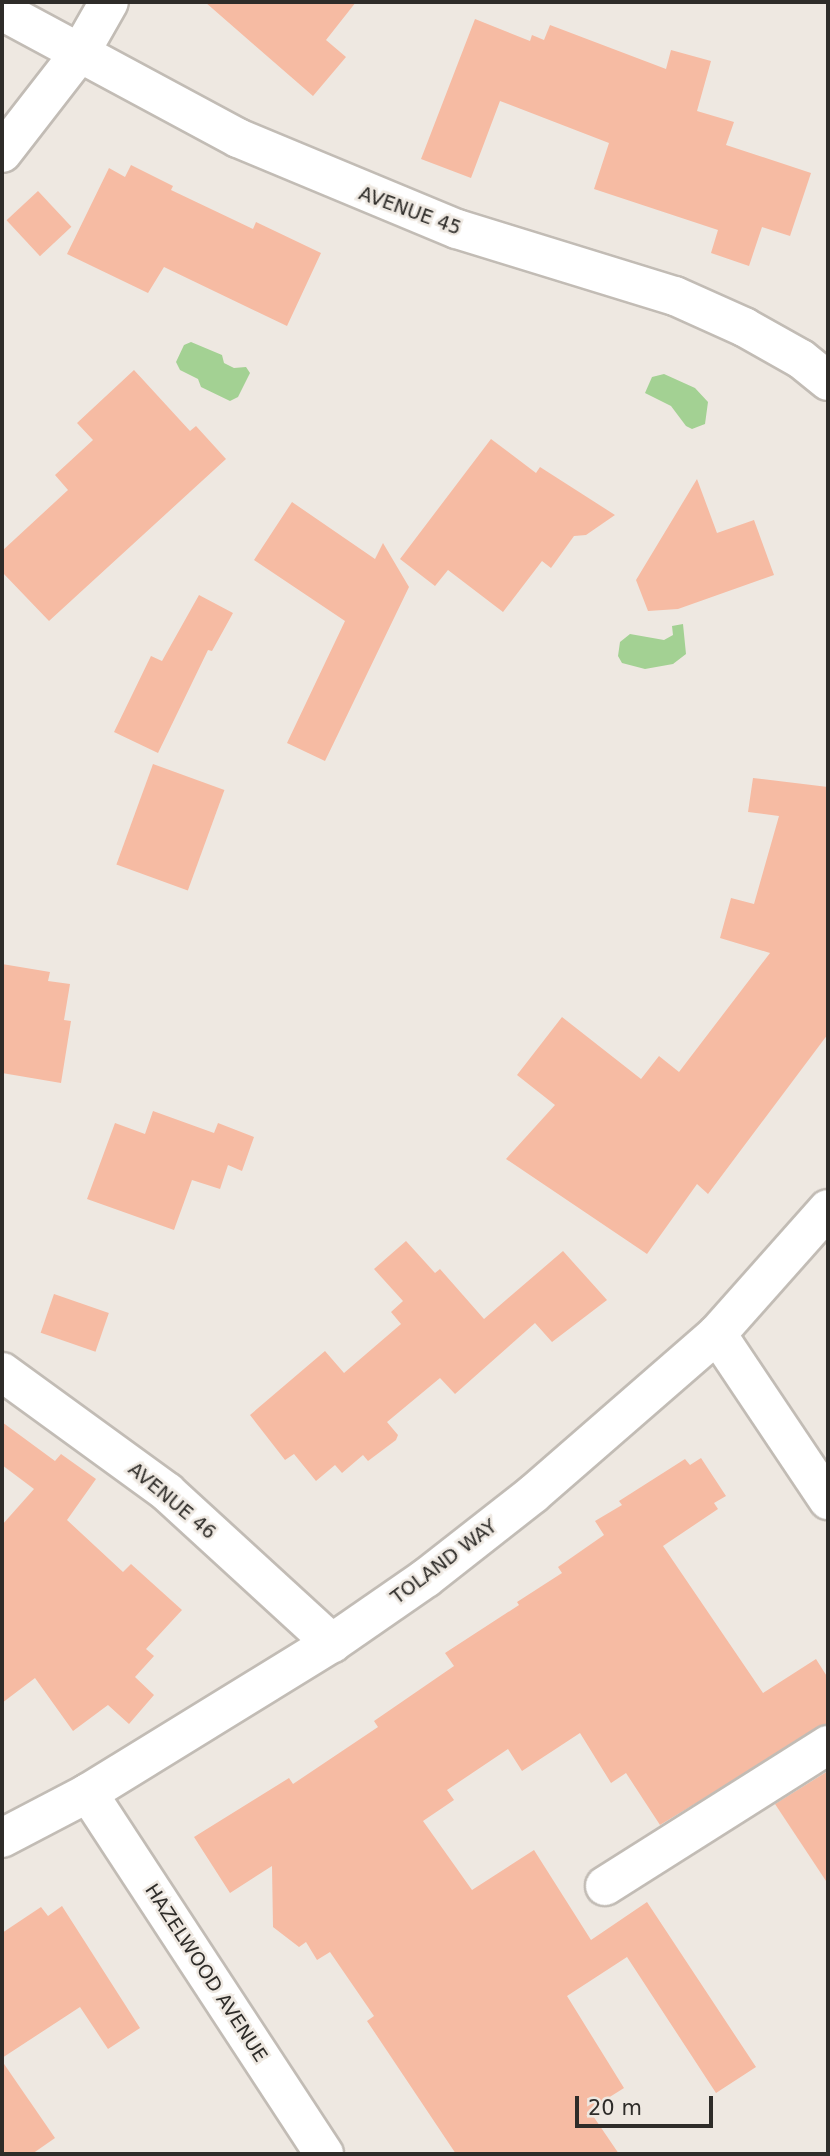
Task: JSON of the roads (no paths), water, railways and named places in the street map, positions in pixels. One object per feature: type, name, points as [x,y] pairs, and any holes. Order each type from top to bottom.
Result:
[{"type":"street","points":[[2,153],[81,51],[109,2]]},
{"type":"street","name":"AVENUE 45","points":[[2,11],[81,51],[238,138],[332,180],[457,229],[675,296],[744,327],[801,359],[828,382]]},
{"type":"street","name":"TOLAND WAY","points":[[2,1838],[89,1793],[332,1643],[426,1578],[533,1494],[717,1335],[828,1209]]},
{"type":"street","points":[[717,1335],[828,1500]]},
{"type":"street","name":"AVENUE 46","points":[[2,1372],[167,1492],[332,1643]]},
{"type":"street","points":[[605,1886],[828,1745]]},
{"type":"street","name":"HAZELWOOD AVENUE","points":[[89,1793],[324,2154]]}]
